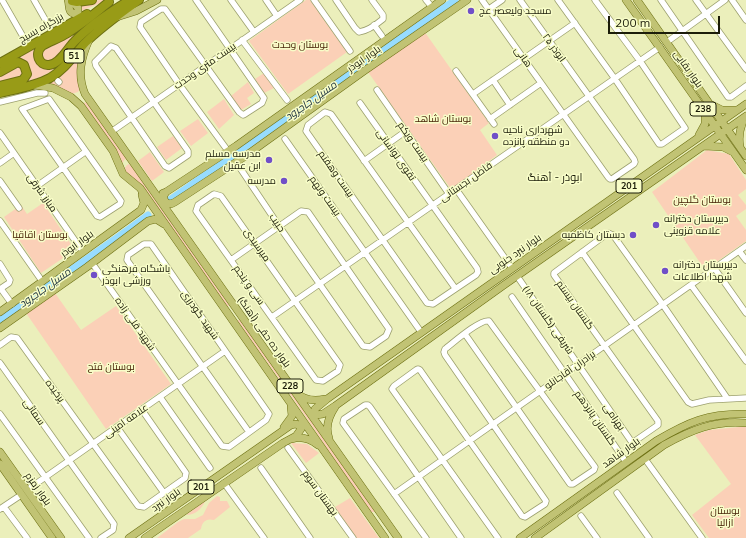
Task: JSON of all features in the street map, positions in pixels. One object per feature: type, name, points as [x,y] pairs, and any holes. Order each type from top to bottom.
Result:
[{"type":"highway","points":[[70,0],[77,2],[92,0]]},
{"type":"highway","points":[[111,1],[65,35],[42,47],[38,54],[41,63],[49,65],[56,63],[74,42],[94,24],[112,10],[130,0]]},
{"type":"highway","name":"51","points":[[0,93],[33,85],[52,77],[63,68],[90,38],[138,0]]},
{"type":"highway","name":"بزرگراه بسیج","points":[[0,63],[52,32],[111,1]]},
{"type":"highway","points":[[0,72],[18,62],[24,65],[27,74],[23,80],[0,86]]},
{"type":"main road","points":[[115,17],[136,11],[157,0]]},
{"type":"main road","name":"بلوار ابوذر","points":[[166,192],[228,151],[442,0]]},
{"type":"main road","name":"بلوار ابوذر","points":[[176,201],[236,162],[467,0]]},
{"type":"main road","name":"بلوار بقایی","points":[[626,0],[705,111],[719,123]]},
{"type":"main road","name":"بلوار بقایی","points":[[637,0],[709,103],[724,132],[738,152],[746,170]]},
{"type":"main road","name":"228","points":[[90,38],[84,52],[80,74],[83,90],[172,218]]},
{"type":"main road","points":[[660,47],[667,42]]},
{"type":"main road","name":"228","points":[[33,85],[53,88],[71,98],[81,106],[113,151],[123,174],[140,188],[164,223]]},
{"type":"main road","points":[[81,106],[80,101],[82,99],[85,98],[89,100]]},
{"type":"main road","points":[[709,103],[722,110],[738,110]]},
{"type":"main road","name":"بلوار نبرد جنوبی","points":[[327,398],[746,104]]},
{"type":"main road","points":[[695,139],[705,124],[705,111]]},
{"type":"main road","points":[[704,146],[723,147],[738,152],[739,133],[745,116]]},
{"type":"main road","name":"بلوار نبرد جنوبی","points":[[335,406],[745,116]]},
{"type":"main road","name":"بلوار بقایی","points":[[738,152],[746,156]]},
{"type":"main road","points":[[134,183],[143,198],[144,204],[141,210]]},
{"type":"main road","points":[[153,190],[158,192],[166,192],[163,196],[164,201],[168,204],[176,201]]},
{"type":"main road","points":[[172,218],[176,201]]},
{"type":"main road","points":[[141,210],[145,208],[151,211],[152,214],[148,221]]},
{"type":"main road","name":"بلوار ابوذر","points":[[0,312],[141,210]]},
{"type":"main road","name":"بلوار ده حقی (آهنگ)","points":[[172,218],[398,538]]},
{"type":"main road","points":[[0,328],[92,263],[148,221],[156,219],[164,223]]},
{"type":"main road","name":"بلوار ده حقی (آهنگ)","points":[[164,223],[383,536]]},
{"type":"main road","points":[[217,298],[224,307],[228,309],[232,307],[231,302]]},
{"type":"main road","points":[[234,324],[234,318],[238,317],[250,329]]},
{"type":"main road","points":[[292,389],[300,396],[312,400],[327,398]]},
{"type":"main road","name":"201","points":[[327,398],[315,408],[314,413],[316,415],[323,414],[335,406]]},
{"type":"main road","points":[[273,437],[290,420],[292,416],[292,408],[288,401]]},
{"type":"main road","points":[[331,442],[327,427],[331,413],[335,406]]},
{"type":"main road","name":"بلوار شاهد","points":[[520,538],[675,429],[707,416],[746,414]]},
{"type":"main road","name":"بلوار شاهد","points":[[536,538],[664,445],[682,434],[699,428],[719,424],[746,423]]},
{"type":"main road","name":"201","points":[[273,437],[291,425],[299,425],[300,429],[298,433],[286,446]]},
{"type":"main road","name":"بلوار نبرد","points":[[129,538],[273,437]]},
{"type":"main road","points":[[286,446],[295,438],[302,438],[311,440],[325,452]]},
{"type":"main road","name":"بلوار نبرد","points":[[145,538],[224,483],[286,446]]},
{"type":"main road","name":"بلوار زمزم","points":[[0,452],[52,538]]},
{"type":"main road","points":[[640,453],[645,459]]},
{"type":"main road","name":"بلوار زمزم","points":[[0,464],[61,538]]},
{"type":"main road","points":[[360,502],[374,517],[378,514],[376,506]]},
{"type":"main road","points":[[383,536],[382,529],[384,526],[393,530]]},
{"type":"main road","points":[[531,530],[536,538]]},
{"type":"street","points":[[2,0],[24,40]]},
{"type":"street","points":[[34,0],[50,28]]},
{"type":"street","points":[[196,0],[264,98],[262,103],[245,114],[241,114],[165,9],[161,9],[141,22],[140,25],[141,29],[179,84],[228,151]]},
{"type":"street","points":[[231,0],[254,32]]},
{"type":"street","points":[[266,0],[277,16]]},
{"type":"street","name":"بیست متری وحدت","points":[[111,132],[300,0]]},
{"type":"street","points":[[314,0],[350,50]]},
{"type":"street","points":[[336,0],[357,31],[362,32],[383,19],[372,0]]},
{"type":"street","points":[[426,0],[432,7]]},
{"type":"street","name":"هانی","points":[[482,0],[610,179]]},
{"type":"street","points":[[489,9],[502,0]]},
{"type":"street","name":"ابوذر ۲۵","points":[[520,0],[635,162],[610,179]]},
{"type":"street","points":[[558,0],[660,144],[685,128],[640,61],[595,0]]},
{"type":"street","points":[[662,0],[729,98],[746,86]]},
{"type":"street","points":[[696,0],[746,69]]},
{"type":"street","points":[[667,42],[726,0]]},
{"type":"street","points":[[732,0],[746,20]]},
{"type":"street","points":[[473,94],[575,23]]},
{"type":"street","points":[[374,25],[382,36]]},
{"type":"street","points":[[242,40],[287,100]]},
{"type":"street","points":[[111,46],[116,48],[154,102],[188,151],[188,155],[169,168],[165,166],[96,66],[95,62],[111,46]]},
{"type":"street","name":"فاضل بجستانی","points":[[272,317],[660,47]]},
{"type":"street","points":[[456,71],[494,124]]},
{"type":"street","points":[[493,80],[510,104]]},
{"type":"street","points":[[490,119],[541,82]]},
{"type":"street","name":"بیست ویکم","points":[[377,90],[450,194]]},
{"type":"street","points":[[0,102],[37,93],[45,94]]},
{"type":"street","points":[[49,99],[121,201],[120,204],[100,217],[96,216],[62,168],[22,108],[49,99]]},
{"type":"street","name":"تقوی لواسانی","points":[[360,104],[476,268],[478,272],[476,275],[455,288]]},
{"type":"street","name":"بیست وهفتم","points":[[364,161],[331,114],[325,112],[308,125],[306,131],[383,240]]},
{"type":"street","points":[[383,240],[427,303],[433,304],[455,288],[364,161],[406,131]]},
{"type":"street","name":"مبارز شرقی","points":[[0,133],[83,252]]},
{"type":"street","name":"بیست ونهم","points":[[285,140],[421,332]]},
{"type":"street","points":[[37,186],[86,152]]},
{"type":"street","points":[[0,163],[14,153]]},
{"type":"street","name":"حبیب","points":[[236,162],[363,346],[370,347],[386,336],[389,329],[346,266]]},
{"type":"street","points":[[0,181],[19,208]]},
{"type":"street","points":[[456,189],[512,268]]},
{"type":"street","name":"میرسیدی","points":[[214,194],[221,196],[340,365],[338,371],[323,381],[316,380]]},
{"type":"street","name":"سی و پنجم","points":[[214,194],[198,205],[196,211],[316,380]]},
{"type":"street","points":[[231,260],[302,211],[308,212],[346,266]]},
{"type":"street","points":[[0,221],[42,281]]},
{"type":"street","points":[[727,398],[613,235],[608,233],[582,252],[688,402],[692,404],[727,398],[746,398]]},
{"type":"street","name":"شهید گودرزی","points":[[202,367],[127,260],[128,255],[144,244],[151,244],[225,351]]},
{"type":"street","name":"برادران آقاجانلو","points":[[394,494],[746,246]]},
{"type":"street","points":[[739,251],[746,260]]},
{"type":"street","name":"گلستان بیستم","points":[[582,252],[555,271],[554,275],[604,346]]},
{"type":"street","name":"شهید قلی زاده","points":[[92,263],[222,446],[229,447],[249,432]]},
{"type":"street","points":[[0,264],[9,276],[10,280],[9,283],[0,289],[12,304]]},
{"type":"street","points":[[715,268],[746,313]]},
{"type":"street","name":"شریفی (گلستان ۱۸)","points":[[517,276],[578,364]]},
{"type":"street","points":[[691,285],[746,362]]},
{"type":"street","name":"گلستان پانزدهم","points":[[512,297],[626,462]]},
{"type":"street","points":[[465,334],[572,484],[595,469],[489,321],[486,320],[465,334],[445,349],[445,355],[546,503],[523,517],[418,369],[392,389],[498,538]]},
{"type":"street","name":"پرخیده","points":[[0,345],[11,337],[17,338],[138,506],[144,507],[164,493]]},
{"type":"street","name":"بهرامی","points":[[578,364],[631,441],[635,441],[659,423],[604,346]]},
{"type":"street","points":[[202,367],[249,432],[266,420],[269,414],[225,351]]},
{"type":"street","name":"علامه امینی","points":[[2,508],[225,351]]},
{"type":"street","name":"سمائی","points":[[0,363],[114,524],[113,530],[101,538]]},
{"type":"street","points":[[160,397],[210,468]]},
{"type":"street","points":[[426,538],[343,421],[360,408],[368,405],[461,538]]},
{"type":"street","points":[[117,427],[164,493],[185,478],[186,473],[142,410]]},
{"type":"street","points":[[0,414],[89,538]]},
{"type":"street","name":"بهستان سوم","points":[[286,446],[351,537]]},
{"type":"street","points":[[645,459],[702,538]]},
{"type":"street","points":[[261,468],[310,538]]},
{"type":"street","points":[[224,483],[264,538]]},
{"type":"street","points":[[617,493],[649,538]]},
{"type":"street","points":[[2,508],[27,538]]},
{"type":"street","points":[[581,516],[597,538]]},
{"type":"green space","points":[[99,0],[108,0],[81,11],[78,6]]},
{"type":"green space","points":[[123,0],[55,61],[45,62],[41,57],[42,50],[92,17]]},
{"type":"green space","name":"بوستان وحدت","points":[[306,0],[310,0],[347,52],[288,94],[249,41]]},
{"type":"green space","points":[[75,26],[37,49],[46,68],[93,28],[63,62],[49,73],[20,83],[30,71],[28,64],[25,62],[0,68]]},
{"type":"green space","name":"بوستان شاهد","points":[[424,31],[489,123],[480,130],[497,155],[451,189],[368,72]]},
{"type":"green space","points":[[81,53],[80,88],[78,92],[71,94],[44,84]]},
{"type":"green space","points":[[19,64],[25,76],[0,85],[0,74]]},
{"type":"green space","points":[[264,73],[274,88],[264,93],[255,79]]},
{"type":"green space","points":[[248,82],[254,93],[247,98],[251,104],[241,110],[231,96]]},
{"type":"green space","points":[[224,99],[234,115],[219,129],[207,112]]},
{"type":"green space","points":[[85,102],[128,161],[125,159],[121,165],[103,131],[84,104]]},
{"type":"green space","points":[[198,119],[208,133],[191,146],[180,131]]},
{"type":"green space","points":[[173,136],[182,148],[166,160],[157,147]]},
{"type":"green space","name":"بوستان گلچین","points":[[707,150],[729,154],[746,180],[746,189],[738,195],[746,205],[746,209],[736,216],[746,230],[746,241],[705,270],[652,192]]},
{"type":"green space","points":[[150,152],[164,172],[152,181],[138,161]]},
{"type":"green space","points":[[129,164],[229,305],[228,307],[214,291],[151,197],[141,185],[126,174],[124,169]]},
{"type":"green space","name":"بوستان اقاقیا","points":[[43,203],[75,250],[41,273],[4,217],[21,205],[27,214]]},
{"type":"green space","name":"بوستان فتح","points":[[55,293],[81,330],[116,306],[171,384],[106,429],[26,313]]},
{"type":"green space","points":[[238,320],[240,320],[249,332],[375,512],[371,512],[354,491],[312,426]]},
{"type":"green space","name":"بوستان آزالیا","points":[[746,427],[746,538],[709,538],[692,515],[731,484],[695,435],[709,430]]},
{"type":"green space","points":[[291,443],[307,444],[319,453],[306,463]]},
{"type":"green space","points":[[217,496],[220,497],[220,501],[227,501],[230,507],[214,520],[205,521],[202,524],[201,529],[188,538],[157,538],[184,519],[195,519],[203,515],[209,503]]},
{"type":"green space","points":[[350,498],[379,538],[356,538],[335,507]]},
{"type":"green space","points":[[205,501],[198,511],[186,515]]},
{"type":"waterway","name":"مسیل جاجرود","points":[[168,201],[455,0]]},
{"type":"waterway","name":"مسیل جاجرود","points":[[0,320],[148,215]]},
{"type":"place","name":"مسجد ولیعصر عج","points":[[471,11]]},
{"type":"place","name":"شهرداری ناحیه دو منطقه پانزده","points":[[495,136]]},
{"type":"place","name":"مدرسه مسلم ابن عقیل","points":[[269,160]]},
{"type":"place","name":"مدرسه","points":[[284,181]]},
{"type":"place","name":"دبیرستان دخترانه علامه قزوینی","points":[[656,225]]},
{"type":"place","name":"دبستان کاظمیه","points":[[633,235]]},
{"type":"place","name":"دبیرستان دخترانه شهدا اطلاعات","points":[[665,271]]},
{"type":"place","name":"باشگاه فرهنگی ورزشی ابوذر","points":[[94,275]]},
{"type":"district","name":"ابوذر - آهنگ","points":[[555,178]]}]
